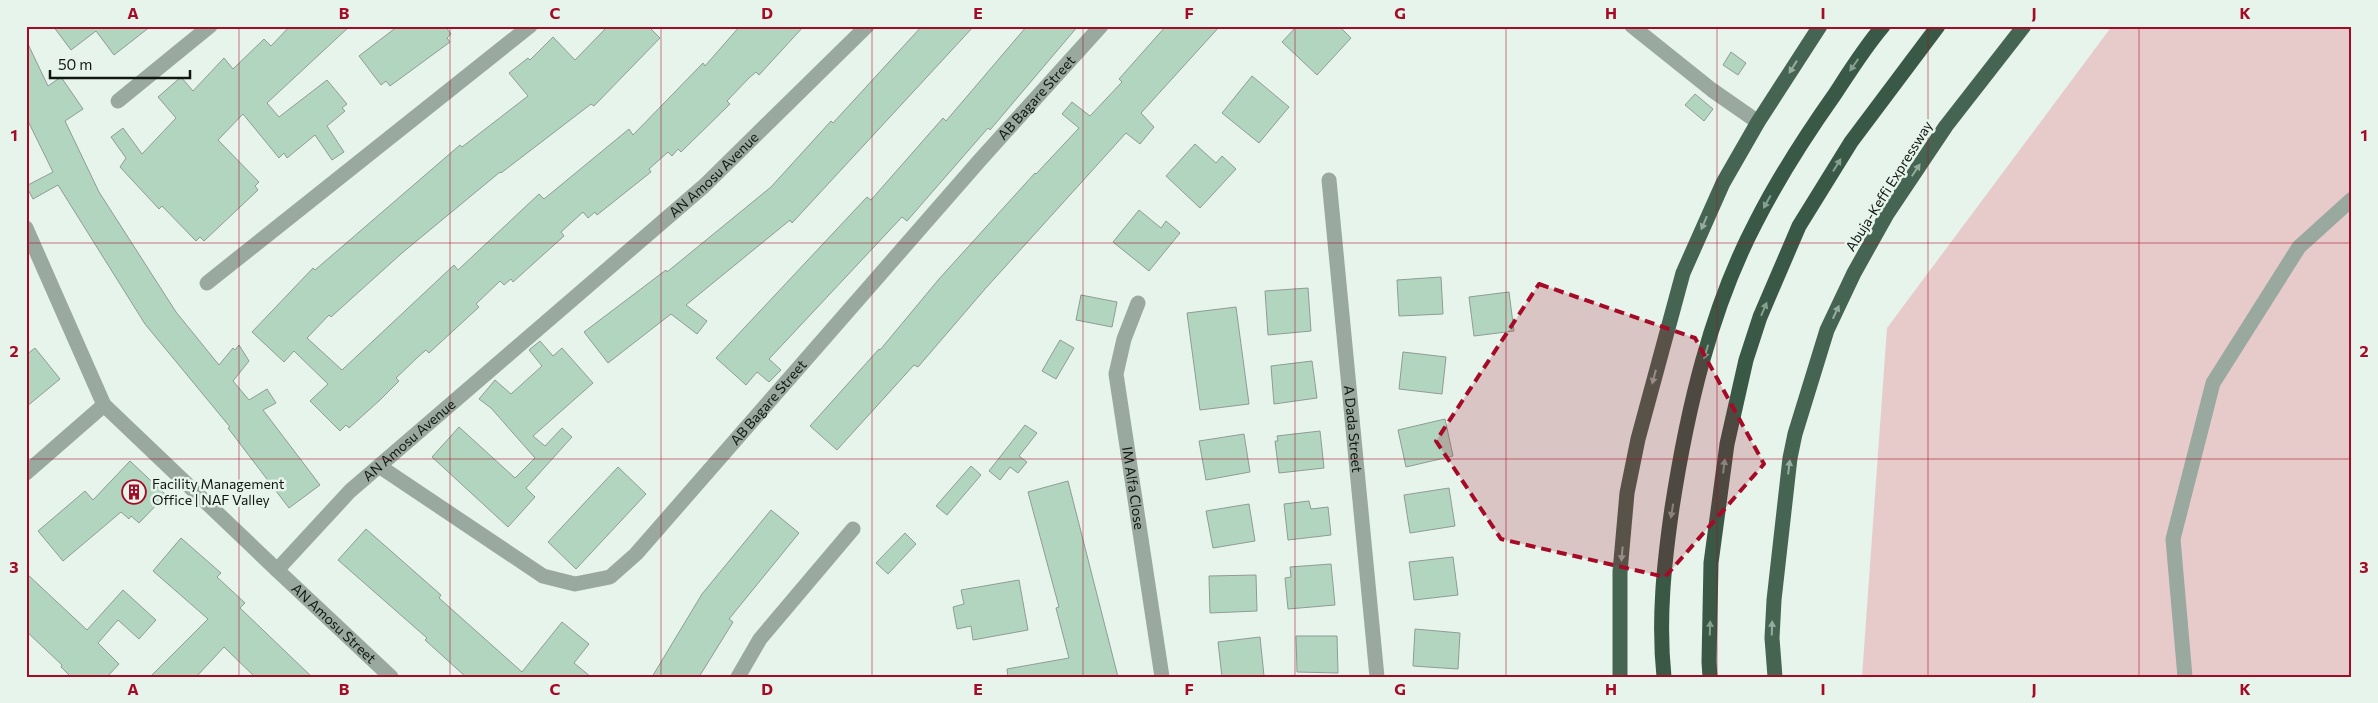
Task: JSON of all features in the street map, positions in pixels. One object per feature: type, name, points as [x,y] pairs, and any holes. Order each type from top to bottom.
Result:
[{"type":"highway","points":[[1620,677],[1620,572],[1627,493],[1638,438],[1683,272],[1709,211],[1758,122],[1820,26]]},
{"type":"highway","points":[[1664,677],[1661,648],[1664,567],[1677,479],[1698,378],[1721,302],[1755,223],[1801,141],[1883,26]]},
{"type":"highway","points":[[1710,677],[1711,563],[1727,444],[1746,360],[1760,317],[1799,226],[1851,142],[1938,26]]},
{"type":"highway","name":"Abuja-Keffi Expressway","points":[[1775,677],[1772,638],[1774,600],[1790,458],[1794,434],[1828,330],[1854,273],[1887,214],[1946,126],[2024,26]]},
{"type":"street","points":[[118,101],[210,26]]},
{"type":"street","points":[[207,283],[408,121],[530,26]]},
{"type":"street","name":"AN Amosu Avenue","points":[[277,570],[350,491],[704,186],[867,26]]},
{"type":"street","name":"AB Bagare Street","points":[[379,466],[543,576],[575,584],[610,577],[636,554],[980,160],[1101,26]]},
{"type":"street","points":[[1632,26],[1712,90],[1758,122]]},
{"type":"street","name":"A Dada Street","points":[[1328,180],[1377,677]]},
{"type":"street","points":[[2185,677],[2173,539],[2213,383],[2299,247],[2352,199]]},
{"type":"street","points":[[26,228],[104,405],[277,570]]},
{"type":"street","name":"IM Alfa Close","points":[[1138,303],[1124,339],[1116,374],[1162,677]]},
{"type":"street","points":[[26,473],[104,405]]},
{"type":"street","points":[[738,677],[760,639],[853,529]]},
{"type":"street","name":"AN Amosu Street","points":[[277,570],[390,677]]},
{"type":"highlighted area","points":[[1539,284],[1695,338],[1764,464],[1665,577],[1501,539],[1436,441]]},
{"type":"shaded area","points":[[2112,26],[2352,26],[2352,677],[1862,677],[1887,328]]},
{"type":"building","points":[[53,26],[151,26],[114,55],[96,31],[71,50]]},
{"type":"building","points":[[290,26],[350,26],[267,103],[279,117],[327,80],[347,104],[342,108],[345,111],[327,126],[344,152],[332,160],[315,135],[287,158],[284,153],[279,158],[243,114],[218,140],[259,182],[255,186],[258,190],[204,241],[200,237],[196,241],[162,206],[159,209],[120,167],[126,158],[111,137],[123,128],[142,154],[176,118],[158,97],[181,77],[193,91],[224,58],[233,69],[264,39],[271,46]]},
{"type":"building","points":[[398,26],[445,26],[451,34],[447,38],[450,42],[390,86],[386,81],[381,85],[359,56]]},
{"type":"building","points":[[608,26],[648,26],[660,38],[594,106],[591,104],[500,172],[402,253],[331,317],[329,315],[307,338],[342,370],[454,265],[458,270],[539,194],[544,199],[629,129],[633,135],[703,63],[705,66],[740,26],[804,26],[759,75],[756,72],[749,78],[727,101],[730,104],[681,152],[678,149],[672,156],[668,152],[649,169],[651,172],[597,215],[595,212],[588,218],[583,212],[561,232],[564,236],[513,282],[511,279],[504,285],[500,281],[476,304],[479,307],[429,353],[426,350],[396,378],[399,381],[380,400],[349,428],[346,425],[340,431],[310,401],[328,384],[294,351],[284,362],[252,332],[313,268],[315,270],[460,145],[462,147],[528,96],[509,73],[528,58],[530,60],[553,37],[575,60]]},
{"type":"building","points":[[922,26],[974,26],[792,223],[790,220],[686,305],[707,321],[697,334],[671,314],[608,363],[584,332],[666,270],[667,272],[771,187]]},
{"type":"building","points":[[1027,26],[1078,26],[990,130],[988,128],[907,221],[902,217],[769,359],[781,370],[769,382],[757,372],[746,385],[716,358],[867,197],[871,200],[943,118],[946,121]]},
{"type":"building","points":[[1166,26],[1220,26],[1141,113],[1154,127],[1140,144],[1126,133],[985,289],[918,367],[914,365],[837,450],[810,426],[880,350],[939,279],[1035,173],[1079,128],[1062,114],[1072,102],[1090,116],[1122,82],[1119,79]]},
{"type":"building","points":[[1297,26],[1339,26],[1351,38],[1317,75],[1282,42]]},
{"type":"building","points":[[26,40],[48,86],[61,77],[83,109],[65,121],[99,192],[176,312],[219,365],[233,348],[235,350],[239,345],[249,361],[233,381],[249,400],[267,389],[276,403],[263,410],[320,485],[289,508],[228,428],[230,427],[145,324],[58,185],[33,199],[26,186],[53,172],[26,117]]},
{"type":"building","points":[[1731,52],[1746,63],[1738,75],[1723,65]]},
{"type":"building","points":[[1252,76],[1289,107],[1259,143],[1222,113]]},
{"type":"building","points":[[1695,94],[1713,109],[1704,121],[1685,105]]},
{"type":"building","points":[[1195,144],[1216,163],[1222,156],[1236,169],[1200,208],[1166,176]]},
{"type":"building","points":[[1139,210],[1161,228],[1166,221],[1180,233],[1149,271],[1113,242]]},
{"type":"building","points":[[1441,277],[1443,314],[1399,316],[1397,280]]},
{"type":"building","points":[[1308,288],[1311,331],[1268,335],[1265,291]]},
{"type":"building","points":[[1509,292],[1514,331],[1474,336],[1469,297]]},
{"type":"building","points":[[1081,295],[1117,302],[1112,327],[1076,320]]},
{"type":"building","points":[[1236,307],[1249,404],[1200,410],[1187,313]]},
{"type":"building","points":[[1060,340],[1074,348],[1056,379],[1042,371]]},
{"type":"building","points":[[540,341],[553,356],[562,348],[593,383],[533,436],[545,446],[562,428],[572,437],[526,488],[535,497],[508,527],[432,457],[459,427],[515,478],[535,458],[491,408],[479,399],[495,380],[511,394],[542,366],[529,350]]},
{"type":"building","points":[[35,348],[60,379],[26,407],[26,355]]},
{"type":"building","points":[[1403,352],[1446,357],[1442,394],[1399,389]]},
{"type":"building","points":[[1312,361],[1317,398],[1274,404],[1271,366]]},
{"type":"building","points":[[1445,419],[1453,456],[1406,467],[1398,430]]},
{"type":"building","points":[[1025,425],[1037,433],[1019,456],[1027,462],[1018,473],[1010,467],[1000,480],[989,471]]},
{"type":"building","points":[[1320,431],[1324,468],[1279,473],[1275,441],[1278,441],[1277,436]]},
{"type":"building","points":[[1244,434],[1250,472],[1206,480],[1199,441]]},
{"type":"building","points":[[130,461],[166,495],[139,523],[131,516],[129,519],[121,512],[63,561],[38,531],[85,491],[93,500]]},
{"type":"building","points":[[971,466],[981,475],[947,515],[936,506]]},
{"type":"building","points":[[618,467],[646,494],[576,569],[548,542]]},
{"type":"building","points":[[1068,481],[1118,677],[1008,677],[1007,669],[1069,658],[1056,608],[1059,607],[1028,492]]},
{"type":"building","points":[[1449,488],[1455,526],[1410,533],[1404,495]]},
{"type":"building","points":[[1309,501],[1311,509],[1328,507],[1331,535],[1288,540],[1284,504]]},
{"type":"building","points":[[1249,504],[1255,541],[1213,548],[1206,511]]},
{"type":"building","points":[[771,510],[799,533],[729,619],[733,622],[699,677],[652,677],[702,594]]},
{"type":"building","points":[[366,529],[441,595],[439,598],[522,672],[562,622],[589,644],[574,663],[591,677],[466,677],[425,640],[427,638],[338,560]]},
{"type":"building","points":[[905,533],[916,544],[888,574],[876,563]]},
{"type":"building","points":[[181,538],[221,573],[217,577],[245,603],[240,608],[312,677],[255,677],[224,647],[196,677],[150,677],[208,619],[153,571]]},
{"type":"building","points":[[1453,557],[1458,595],[1414,600],[1409,562]]},
{"type":"building","points":[[1331,564],[1335,605],[1288,609],[1285,578],[1291,577],[1290,567]]},
{"type":"building","points":[[26,573],[87,630],[123,590],[156,620],[139,639],[118,620],[98,643],[119,664],[107,677],[71,677],[61,667],[62,665],[26,631]]},
{"type":"building","points":[[1256,575],[1257,611],[1210,613],[1209,576]]},
{"type":"building","points":[[1019,580],[1028,630],[973,640],[971,626],[957,629],[953,607],[964,604],[961,590]]},
{"type":"building","points":[[1415,629],[1460,633],[1458,669],[1413,666]]},
{"type":"building","points":[[1296,636],[1337,636],[1338,673],[1297,672]]},
{"type":"building","points":[[1260,637],[1264,676],[1222,677],[1218,642]]},
{"type":"place","name":"Facility Management Office | NAF Valley","points":[[134,492]]}]
